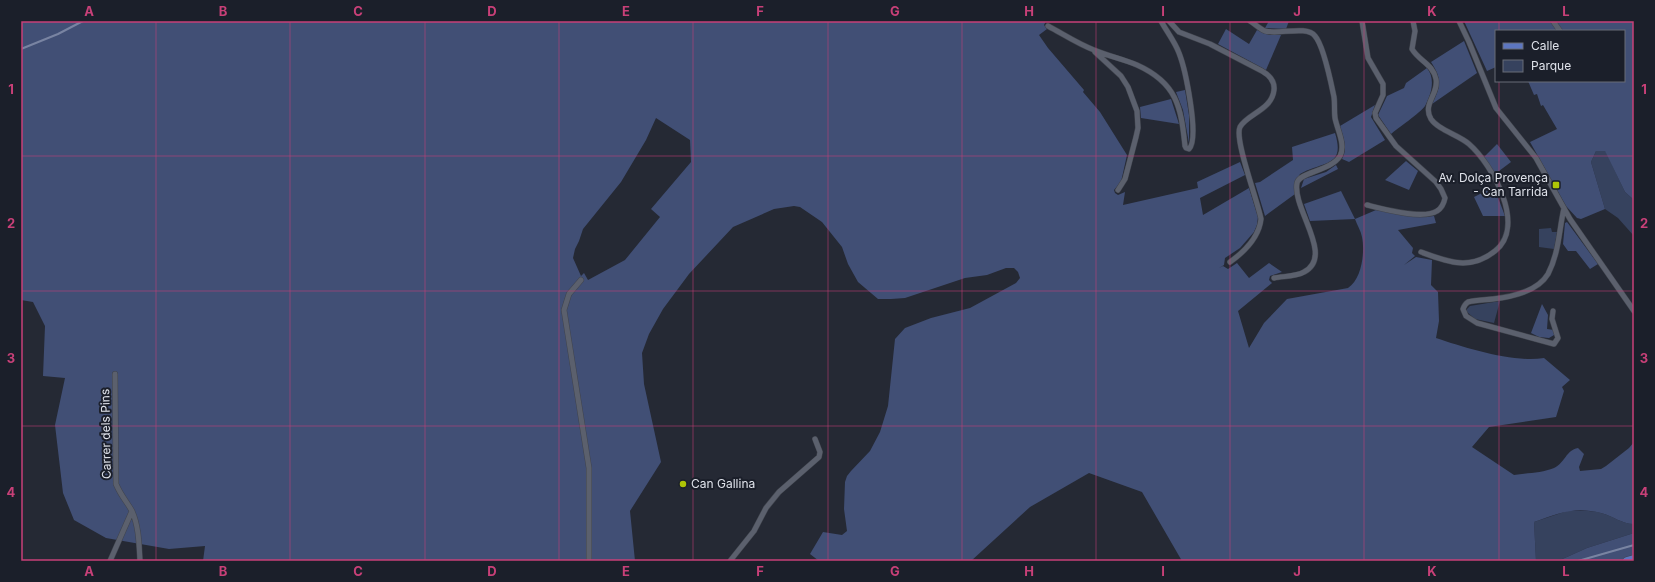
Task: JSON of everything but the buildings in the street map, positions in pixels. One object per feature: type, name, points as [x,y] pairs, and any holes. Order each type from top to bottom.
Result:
[{"type":"main road","points":[[1627,561],[1634,559]]},
{"type":"street","points":[[1048,26],[1093,50],[1137,65],[1158,78],[1169,88],[1180,110],[1184,128],[1185,146],[1189,149],[1192,144],[1193,118],[1183,63],[1177,48],[1161,21]]},
{"type":"street","points":[[1169,21],[1179,32],[1210,44],[1262,71],[1269,76],[1274,83],[1274,94],[1269,103],[1240,127],[1240,148],[1261,219],[1258,232],[1246,247],[1230,262]]},
{"type":"street","points":[[1250,21],[1264,31],[1304,31],[1315,34],[1325,59],[1334,96],[1335,116],[1342,143],[1341,153],[1337,160],[1324,169],[1302,176],[1298,179],[1297,184],[1301,207],[1314,246],[1315,261],[1309,269],[1300,274],[1274,278]]},
{"type":"street","points":[[1362,21],[1368,58],[1383,84],[1383,95],[1376,111],[1376,118],[1396,146],[1436,182],[1445,198],[1441,208],[1428,214],[1398,211],[1367,205]]},
{"type":"street","points":[[1413,21],[1415,30],[1412,49],[1430,66],[1436,81],[1428,106],[1428,113],[1436,124],[1465,140],[1478,154],[1490,171],[1499,189],[1506,206],[1509,221],[1508,231],[1499,248],[1480,260],[1456,263],[1421,252]]},
{"type":"street","points":[[1459,21],[1496,108],[1536,158],[1564,208],[1634,311]]},
{"type":"street","points":[[1553,21],[1559,30]]},
{"type":"street","points":[[1093,50],[1121,76],[1128,87],[1137,111],[1138,128],[1136,137],[1125,179],[1118,190]]},
{"type":"street","points":[[1553,311],[1552,319],[1558,338],[1554,344],[1477,323],[1466,316],[1463,309],[1464,306],[1470,302],[1520,293],[1545,278],[1558,248],[1564,208]]},
{"type":"street","points":[[581,280],[569,294],[564,310],[589,468],[589,561]]},
{"type":"street","name":"Carrer dels Pins","points":[[115,374],[116,484],[121,496],[132,511],[137,527],[140,561]]},
{"type":"street","points":[[730,561],[754,531],[766,508],[779,492],[820,457],[816,439]]},
{"type":"street","points":[[110,561],[132,511]]},
{"type":"green space","points":[[1605,150],[1625,192],[1634,200],[1634,236],[1618,218],[1605,209],[1591,162],[1596,151]]},
{"type":"green space","points":[[1551,228],[1552,232],[1557,232],[1554,249],[1539,247],[1539,229]]},
{"type":"green space","points":[[1500,301],[1494,323],[1475,319],[1467,312],[1467,309],[1470,306]]},
{"type":"green space","points":[[1567,511],[1589,511],[1605,514],[1625,523],[1634,524],[1634,533],[1587,548],[1558,561],[1536,561],[1534,522]]},
{"type":"shaded area","points":[[21,21],[1046,21],[1044,25],[1047,29],[1039,35],[1048,48],[1084,90],[1083,92],[1100,112],[1127,155],[1121,182],[1114,190],[1118,195],[1125,192],[1123,205],[1198,188],[1197,182],[1240,162],[1245,175],[1200,198],[1203,215],[1249,188],[1258,217],[1257,225],[1254,232],[1240,248],[1225,258],[1224,265],[1219,268],[1223,266],[1228,269],[1237,263],[1249,278],[1269,263],[1282,272],[1270,276],[1269,280],[1272,283],[1238,311],[1249,348],[1264,323],[1287,299],[1348,288],[1353,284],[1357,278],[1363,257],[1363,243],[1355,219],[1376,210],[1423,217],[1434,216],[1436,223],[1398,230],[1413,248],[1412,253],[1415,256],[1404,265],[1416,257],[1432,260],[1431,285],[1438,292],[1439,321],[1436,338],[1504,357],[1532,359],[1544,358],[1570,380],[1562,387],[1564,391],[1556,417],[1489,427],[1472,447],[1514,475],[1539,472],[1554,468],[1561,463],[1571,451],[1578,448],[1584,454],[1579,467],[1580,471],[1601,469],[1629,448],[1634,442],[1634,524],[1625,523],[1605,514],[1583,510],[1559,513],[1534,522],[1536,561],[1182,561],[1142,492],[1089,473],[1030,507],[971,561],[819,561],[810,554],[823,532],[842,535],[847,531],[844,509],[845,482],[851,471],[870,451],[880,432],[888,406],[895,339],[905,328],[931,318],[970,308],[1016,283],[1020,278],[1018,272],[1014,268],[1006,268],[987,275],[965,278],[905,298],[878,299],[858,282],[848,264],[842,247],[822,222],[800,207],[794,206],[774,209],[733,227],[689,274],[663,309],[649,334],[642,353],[644,384],[661,462],[630,511],[635,561],[203,561],[205,546],[169,549],[106,538],[74,520],[63,493],[55,425],[65,378],[43,376],[45,326],[33,302],[21,300]],"holes":[[[656,118],[690,140],[691,162],[651,209],[660,217],[625,260],[588,280],[584,273],[581,276],[573,258],[583,229],[621,182],[646,140]]]},
{"type":"shaded area","points":[[1269,21],[1289,21],[1286,29],[1265,28]]},
{"type":"shaded area","points":[[1464,21],[1634,21],[1634,200],[1625,192],[1605,151],[1596,151],[1591,162],[1605,209],[1581,219],[1577,218],[1566,206],[1530,142],[1557,129],[1543,105],[1541,106],[1537,94],[1534,95],[1528,82],[1625,82],[1625,30],[1495,30],[1495,67],[1487,71]]},
{"type":"shaded area","points":[[1226,29],[1249,44],[1257,30],[1269,35],[1281,35],[1266,70],[1218,44]]},
{"type":"shaded area","points":[[1464,41],[1477,73],[1432,104],[1439,87],[1439,78],[1431,62]]},
{"type":"shaded area","points":[[1427,68],[1430,72],[1432,87],[1425,106],[1391,134],[1378,115],[1387,96],[1404,88],[1406,83]]},
{"type":"shaded area","points":[[1185,90],[1189,115],[1189,143],[1183,110],[1176,92]]},
{"type":"shaded area","points":[[1171,99],[1179,124],[1141,118],[1140,107]]},
{"type":"shaded area","points":[[1375,105],[1371,117],[1385,140],[1349,162],[1342,159],[1345,147],[1340,126]]},
{"type":"shaded area","points":[[1335,133],[1338,144],[1335,158],[1324,165],[1300,174],[1295,183],[1295,194],[1265,216],[1255,183],[1260,182],[1293,160],[1292,147]]},
{"type":"shaded area","points":[[1497,144],[1511,162],[1495,174],[1484,157]]},
{"type":"shaded area","points":[[1406,161],[1418,171],[1409,190],[1385,180]]},
{"type":"shaded area","points":[[1336,165],[1338,169],[1301,188],[1304,179],[1326,172]]},
{"type":"shaded area","points":[[1494,187],[1505,216],[1483,216],[1474,197]]},
{"type":"shaded area","points":[[1341,191],[1355,219],[1310,221],[1304,204]]},
{"type":"shaded area","points":[[1567,222],[1598,264],[1590,269],[1576,251],[1568,251],[1563,244],[1565,223]]},
{"type":"shaded area","points":[[1542,304],[1548,315],[1547,329],[1554,330],[1554,335],[1549,338],[1539,337],[1531,333]]},
{"type":"shaded area","points":[[1634,533],[1634,561],[1558,561],[1587,548]]},
{"type":"waterway","points":[[21,49],[58,34],[83,21]]},
{"type":"waterway","points":[[1578,561],[1634,545]]},
{"type":"place","name":"Av. Dolça Provença - Can Tarrida","points":[[1556,185]]},
{"type":"place","name":"Can Gallina","points":[[683,484]]}]
